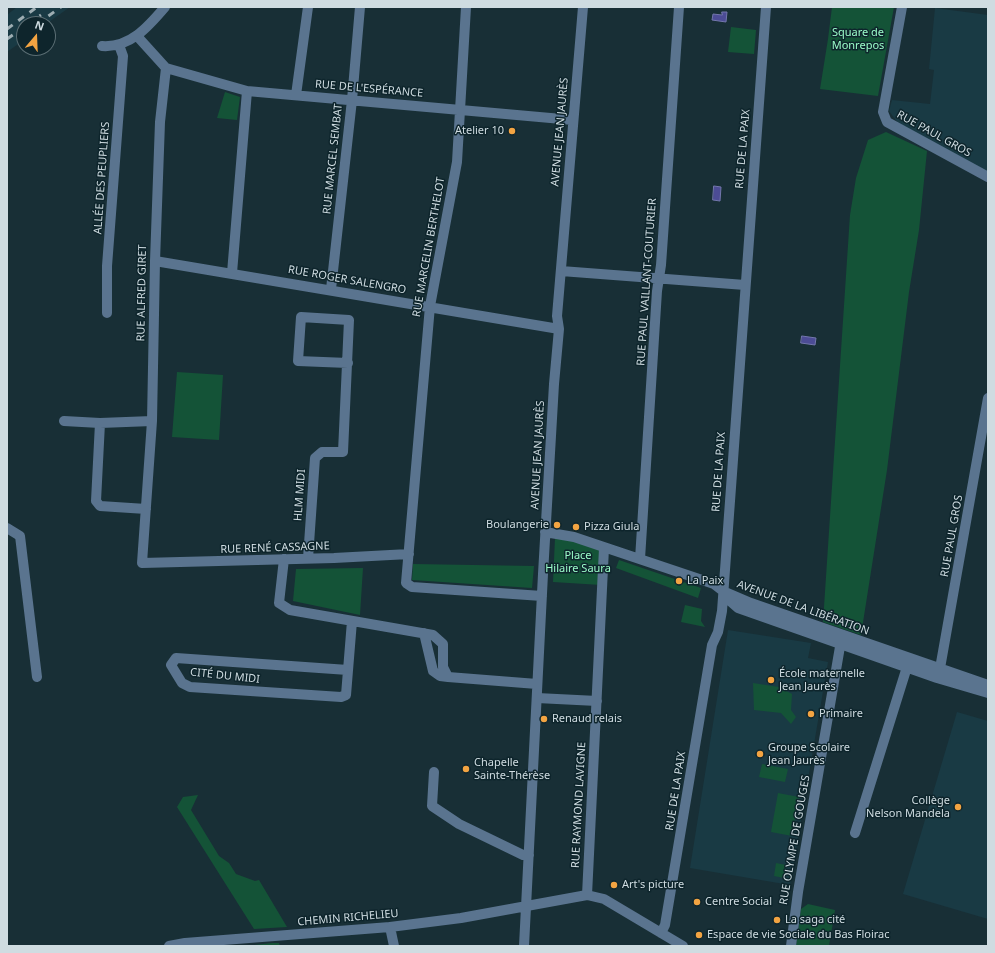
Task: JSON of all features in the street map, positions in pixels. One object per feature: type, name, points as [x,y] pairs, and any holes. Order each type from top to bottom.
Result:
[{"type":"street","points":[[102,46],[119,45],[137,36],[165,7]]},
{"type":"street","points":[[296,95],[308,7]]},
{"type":"street","name":"RUE MARCEL SEMBAT","points":[[331,289],[352,100],[360,7]]},
{"type":"street","name":"RUE MARCELIN BERTHELOT","points":[[466,7],[457,162],[430,306],[406,583],[408,586],[542,596]]},
{"type":"street","name":"AVENUE JEAN JAURÈS","points":[[524,946],[545,532],[554,384],[559,329],[557,316],[583,7]]},
{"type":"street","name":"RUE PAUL VAILLANT-COUTURIER","points":[[640,559],[657,291],[660,278],[679,7]]},
{"type":"street","name":"RUE DE LA PAIX","points":[[661,933],[666,925],[712,645],[718,632],[722,611],[766,7]]},
{"type":"street","name":"RUE PAUL GROS","points":[[902,7],[883,112],[887,122],[988,177]]},
{"type":"street","points":[[137,36],[166,68]]},
{"type":"street","name":"ALLÉE DES PEUPLIERS","points":[[107,313],[107,266],[123,56],[119,45]]},
{"type":"street","name":"RUE DE L'ESPÉRANCE","points":[[166,68],[247,91],[573,120]]},
{"type":"street","name":"RUE ALFRED GIRET","points":[[142,563],[152,421],[154,261],[160,122],[166,68]]},
{"type":"street","points":[[232,273],[247,91]]},
{"type":"street","name":"RUE ROGER SALENGRO","points":[[154,261],[331,289],[559,329]]},
{"type":"street","points":[[561,272],[745,285]]},
{"type":"street","name":"HLM MIDI","points":[[308,558],[315,458],[322,452],[343,452],[348,363],[349,320],[301,317],[298,361],[348,363]]},
{"type":"street","name":"RUE PAUL GROS","points":[[939,673],[988,398]]},
{"type":"street","points":[[64,421],[100,423],[152,421]]},
{"type":"street","points":[[100,423],[96,501],[100,506],[146,509]]},
{"type":"street","points":[[7,528],[20,536],[37,677]]},
{"type":"street","points":[[545,532],[574,538],[640,559],[714,584],[723,591]]},
{"type":"street","name":"RUE RAYMOND LAVIGNE","points":[[587,895],[604,548]]},
{"type":"street","name":"RUE RENÉ CASSAGNE","points":[[142,563],[409,554]]},
{"type":"street","points":[[284,559],[279,603],[290,610],[433,635],[443,644],[443,667],[448,677]]},
{"type":"street","name":"AVENUE DE LA LIBÉRATION","points":[[723,591],[730,602],[738,608],[842,640],[939,673],[988,693]]},
{"type":"street","name":"CITÉ DU MIDI","points":[[348,670],[176,658],[171,665],[182,684],[190,686],[341,697],[346,695],[352,621]]},
{"type":"street","points":[[424,633],[433,670],[440,676],[537,684]]},
{"type":"street","name":"AVENUE DE LA LIBÉRATION","points":[[842,640],[907,667],[988,685]]},
{"type":"street","name":"RUE OLYMPE DE GOUGES","points":[[791,946],[798,892],[842,640]]},
{"type":"street","points":[[855,832],[907,667]]},
{"type":"street","points":[[537,698],[597,701]]},
{"type":"street","points":[[434,772],[432,806],[460,824],[523,855],[529,855]]},
{"type":"street","points":[[587,895],[604,899],[683,946]]},
{"type":"street","name":"CHEMIN RICHELIEU","points":[[170,946],[185,943],[390,926],[461,918],[587,895]]},
{"type":"street","points":[[390,926],[394,946]]},
{"type":"shaded area","points":[[17,7],[70,7],[56,17],[16,16],[16,46],[7,52],[7,15]]},
{"type":"shaded area","points":[[935,8],[988,15],[988,172],[898,123],[889,111],[892,100],[930,104],[934,70],[929,69]]},
{"type":"shaded area","points":[[722,12],[727,12],[726,22],[712,20],[713,14],[722,15]]},
{"type":"shaded area","points":[[714,186],[721,187],[720,201],[713,200]]},
{"type":"shaded area","points":[[802,336],[816,338],[815,345],[801,343]]},
{"type":"shaded area","name":"Groupe Scolaire Jean Jaurès","points":[[728,630],[811,643],[808,658],[828,662],[790,885],[690,868]]},
{"type":"shaded area","name":"Collège Nelson Mandela","points":[[957,712],[988,721],[988,919],[903,894]]},
{"type":"green space","name":"Square de Monrepos","points":[[832,7],[894,7],[878,96],[820,89]]},
{"type":"green space","points":[[731,27],[756,30],[754,54],[728,52]]},
{"type":"green space","points":[[225,92],[240,97],[237,120],[217,118]]},
{"type":"green space","points":[[886,132],[927,151],[919,230],[909,292],[887,470],[861,635],[823,622],[850,215],[856,178],[868,140]]},
{"type":"green space","points":[[177,372],[223,375],[219,440],[172,437]]},
{"type":"green space","name":"Place Hilaire Saura","points":[[555,538],[579,540],[602,548],[601,585],[553,582]]},
{"type":"green space","points":[[619,560],[701,588],[698,598],[616,568]]},
{"type":"green space","points":[[413,564],[534,566],[532,588],[412,580]]},
{"type":"green space","points":[[363,568],[360,615],[293,601],[296,569]]},
{"type":"green space","points":[[685,605],[702,609],[701,621],[705,627],[681,622]]},
{"type":"green space","points":[[753,683],[779,687],[792,694],[791,710],[796,717],[791,724],[781,713],[754,710]]},
{"type":"green space","points":[[762,764],[788,769],[785,782],[759,777]]},
{"type":"green space","points":[[778,793],[799,797],[792,836],[771,832]]},
{"type":"green space","points":[[198,795],[191,810],[219,856],[229,863],[236,874],[255,881],[259,880],[287,927],[254,929],[177,807],[183,797]]},
{"type":"green space","points":[[776,863],[786,865],[784,878],[774,876]]},
{"type":"green space","points":[[808,904],[835,910],[829,946],[796,946],[801,909]]},
{"type":"green space","points":[[279,943],[280,946],[245,946]]},
{"type":"railway","points":[[7,29],[37,7]]},
{"type":"railway","points":[[48,16],[61,7]]},
{"type":"railway","points":[[7,39],[16,33]]},
{"type":"place","name":"Atelier 10","points":[[512,131]]},
{"type":"place","name":"Boulangerie","points":[[557,525]]},
{"type":"place","name":"Pizza Giula","points":[[576,527]]},
{"type":"place","name":"La Paix","points":[[679,581]]},
{"type":"place","name":"École maternelle Jean Jaurès","points":[[771,680]]},
{"type":"place","name":"Primaire","points":[[811,714]]},
{"type":"place","name":"Renaud relais","points":[[544,719]]},
{"type":"place","name":"Groupe Scolaire Jean Jaurès","points":[[760,754]]},
{"type":"place","name":"Chapelle Sainte-Thérèse","points":[[466,769]]},
{"type":"place","name":"Collège Nelson Mandela","points":[[958,807]]},
{"type":"place","name":"Art's picture","points":[[614,885]]},
{"type":"place","name":"Centre Social","points":[[697,902]]},
{"type":"place","name":"La saga cité","points":[[777,920]]},
{"type":"place","name":"Espace de vie Sociale du Bas Floirac","points":[[699,935]]}]
